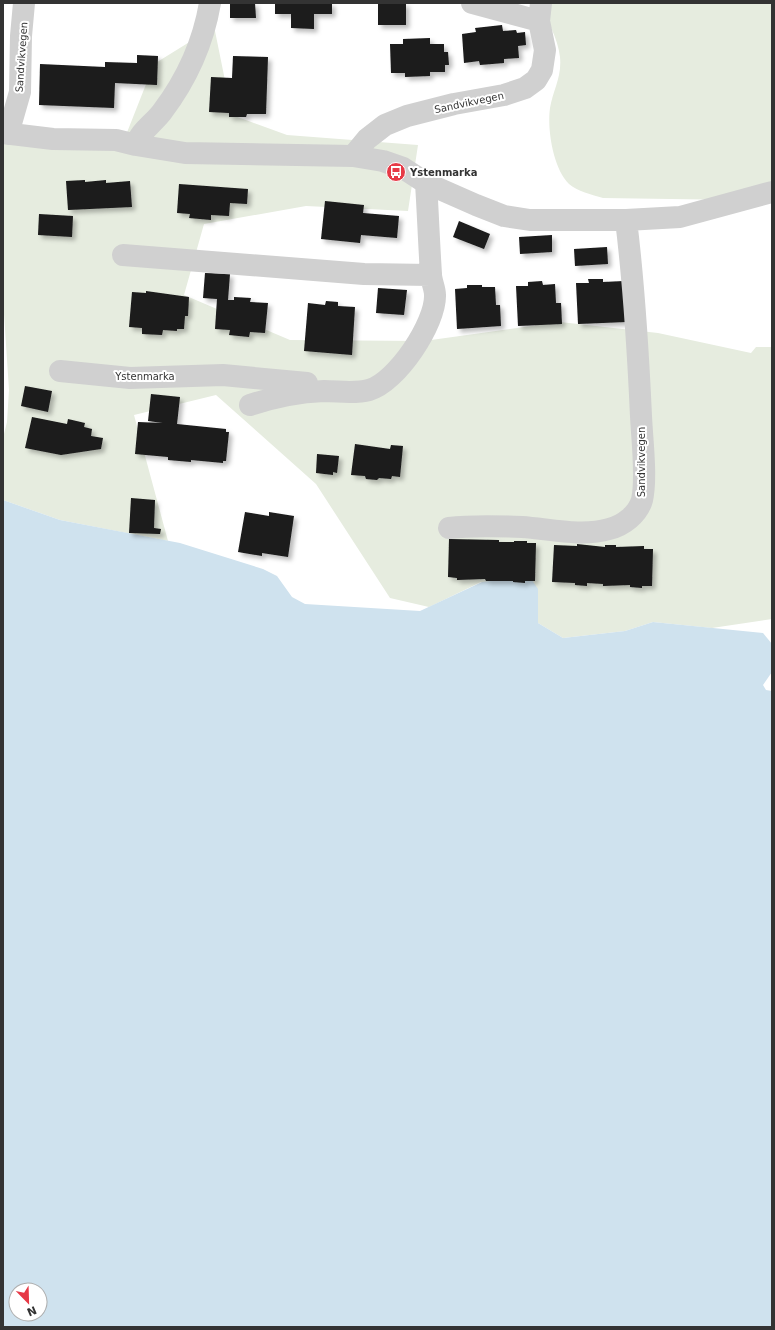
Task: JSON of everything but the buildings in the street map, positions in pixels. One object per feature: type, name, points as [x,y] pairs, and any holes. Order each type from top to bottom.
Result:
[{"type":"street","name":"Sandvikvegen","points":[[24,3],[21,36],[20,92],[6,134],[53,139],[116,140],[136,145],[185,153],[353,156],[383,161],[403,168],[426,183],[504,216],[530,220],[626,220],[680,217],[772,192]]},
{"type":"street","points":[[136,145],[138,136],[162,112],[195,60],[210,3]]},
{"type":"street","name":"Sandvikvegen","points":[[353,156],[367,139],[385,125],[407,116],[454,104],[504,95],[525,88],[536,80],[542,70],[545,50],[540,12],[472,3]]},
{"type":"street","name":"Ystenmarka","points":[[250,405],[277,396],[324,391],[354,392],[368,390],[380,386],[392,376],[412,354],[433,311],[435,295],[431,275],[430,231],[426,183]]},
{"type":"street","name":"Sandvikvegen","points":[[449,528],[487,526],[566,532],[599,531],[622,524],[637,510],[641,502],[643,491],[643,448],[635,308],[626,220]]},
{"type":"street","points":[[123,255],[356,273],[431,275]]},
{"type":"street","name":"Ystenmarka","points":[[60,371],[130,378],[223,375],[312,384],[324,391]]},
{"type":"shaded area","points":[[539,3],[772,3],[772,198],[739,200],[603,198],[580,191],[569,184],[563,177],[555,158],[549,126],[551,101],[560,71],[559,50],[552,29]]},
{"type":"shaded area","points":[[215,31],[232,115],[287,135],[418,145],[408,211],[306,206],[204,224],[184,295],[290,340],[424,341],[560,322],[658,333],[751,353],[756,347],[772,347],[772,619],[712,628],[653,622],[625,631],[563,638],[538,623],[538,589],[481,582],[429,607],[390,598],[316,484],[216,395],[134,415],[168,541],[60,520],[3,500],[3,438],[7,422],[9,390],[3,299],[3,127],[126,135],[154,64],[204,33]]},
{"type":"water","points":[[3,500],[60,520],[180,543],[263,569],[277,576],[292,597],[305,604],[420,611],[482,582],[522,577],[532,580],[538,589],[538,623],[563,638],[625,631],[653,622],[763,633],[772,644],[772,672],[763,685],[766,690],[772,691],[772,1327],[3,1327]]},
{"type":"place","name":"Ystenmarka","points":[[396,172]]}]
